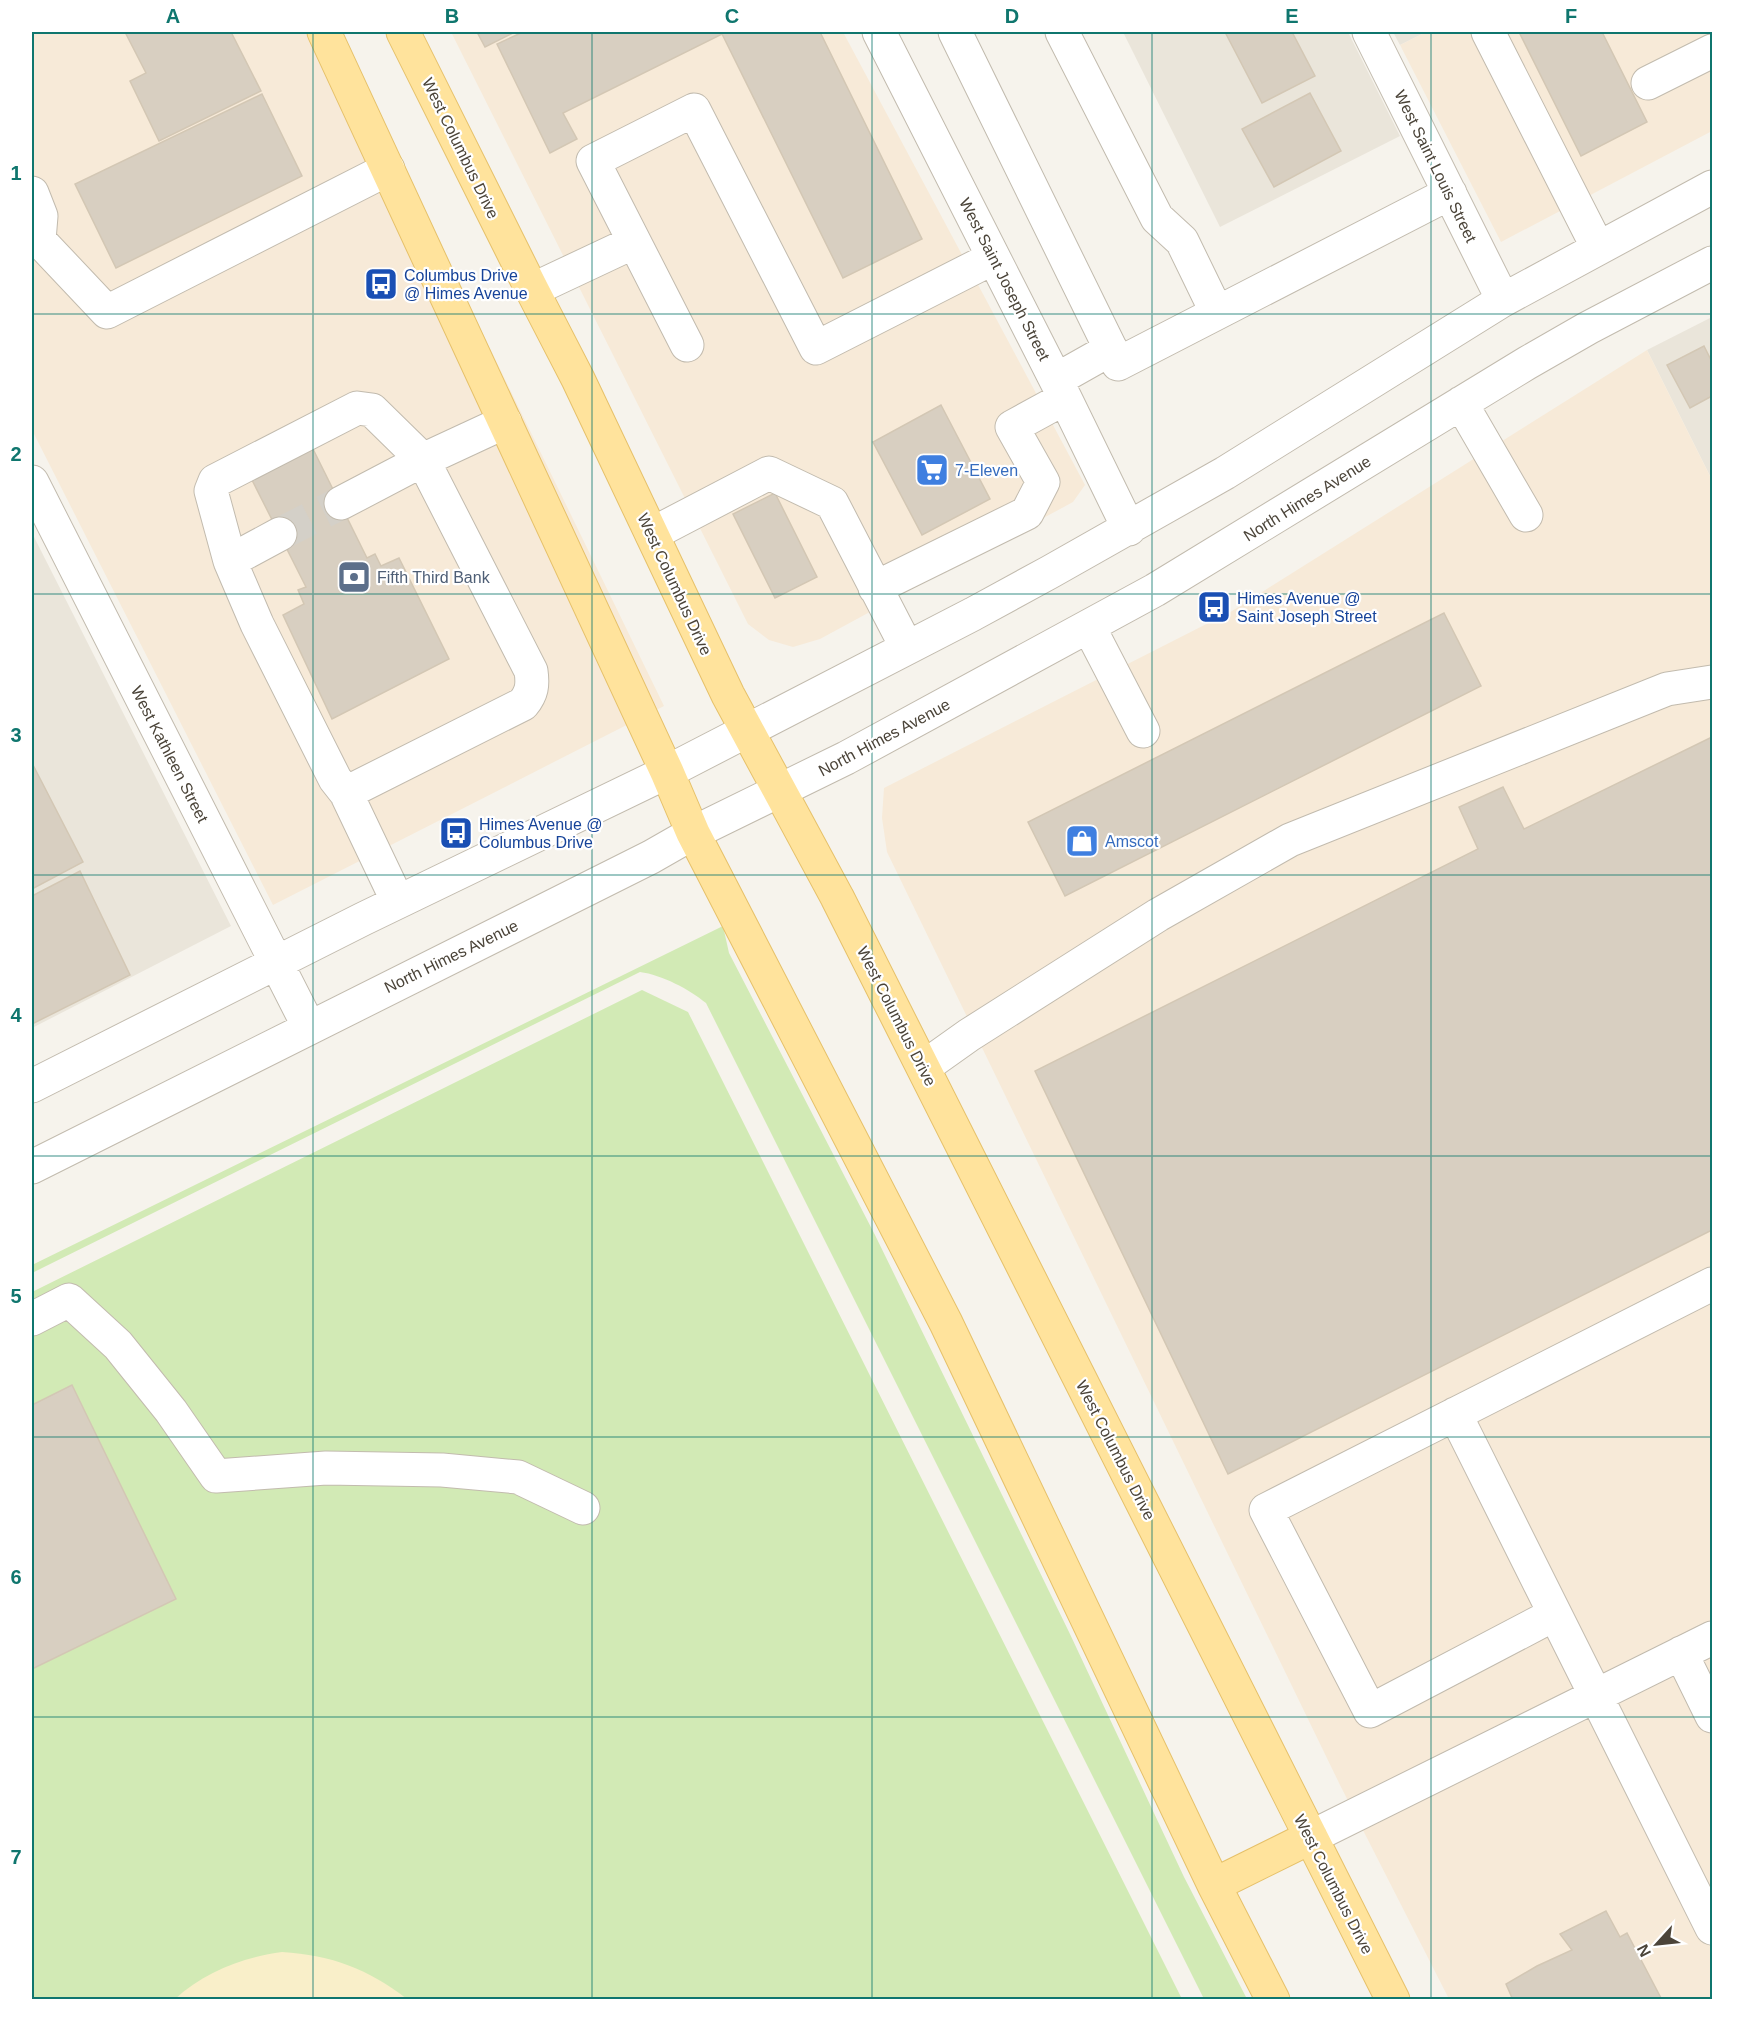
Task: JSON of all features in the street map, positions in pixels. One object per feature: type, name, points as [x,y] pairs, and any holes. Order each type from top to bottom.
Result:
[{"type":"main road","points":[[324,32],[667,772],[693,833],[946,1323],[1214,1885],[1273,2000]]},
{"type":"main road","name":"West Columbus Drive","points":[[403,32],[578,379],[728,695],[837,897],[924,1067],[1393,2000]]},
{"type":"main road","points":[[1214,1885],[1311,1837]]},
{"type":"street","name":"West Saint Joseph Street","points":[[879,32],[1129,529]]},
{"type":"street","points":[[954,32],[1114,356]]},
{"type":"street","points":[[1062,32],[1157,218],[1182,241],[1217,313]]},
{"type":"street","name":"West Saint Louis Street","points":[[1369,32],[1503,300]]},
{"type":"street","points":[[1488,32],[1598,248]]},
{"type":"street","points":[[1648,83],[1713,51]]},
{"type":"street","points":[[687,345],[593,161],[694,110],[816,348],[993,258]]},
{"type":"street","points":[[32,193],[41,216],[35,241],[107,312],[388,169]]},
{"type":"street","points":[[32,1086],[398,902],[667,772],[907,648],[1129,529],[1225,473],[1503,300],[1713,187]]},
{"type":"street","points":[[875,588],[1027,513],[1043,482],[1012,427],[1060,389],[1114,356],[1217,313],[1450,193]]},
{"type":"street","points":[[1588,328],[1650,276],[1713,238]]},
{"type":"street","points":[[532,290],[634,242]]},
{"type":"street","name":"North Himes Avenue","points":[[32,1167],[846,758],[1089,627],[1282,514],[1461,403],[1588,328],[1713,263]]},
{"type":"street","points":[[1461,403],[1526,515]]},
{"type":"street","points":[[346,793],[523,704],[530,696],[533,685],[531,671],[423,460],[372,410],[357,408],[215,481],[211,491],[230,561],[262,635],[334,778],[346,793],[398,902]]},
{"type":"street","points":[[340,503],[423,460],[505,422]]},
{"type":"street","points":[[652,534],[769,473],[832,503],[907,648]]},
{"type":"street","name":"West Kathleen Street","points":[[32,482],[309,1027]]},
{"type":"street","points":[[230,561],[280,534]]},
{"type":"street","points":[[1089,627],[1143,731]]},
{"type":"street","points":[[924,1067],[969,1035],[1158,915],[1290,840],[1667,688],[1713,682]]},
{"type":"street","points":[[1555,1614],[1370,1711],[1266,1510],[1713,1284]]},
{"type":"street","points":[[32,1319],[69,1300],[118,1345],[171,1411],[216,1476],[326,1468],[442,1470],[518,1477],[583,1508]]},
{"type":"street","points":[[1455,1414],[1713,1928]]},
{"type":"street","points":[[1311,1837],[1713,1638]]},
{"type":"street","points":[[1681,1653],[1713,1716]]},
{"type":"shaded area","points":[[32,32],[336,32],[664,706],[273,905],[32,430]]},
{"type":"shaded area","points":[[451,32],[843,32],[1085,485],[1073,502],[820,639],[793,647],[769,640],[748,624]]},
{"type":"shaded area","points":[[1123,32],[1348,32],[1400,136],[1220,227]]},
{"type":"shaded area","points":[[1393,32],[1426,32],[1400,45]]},
{"type":"shaded area","points":[[1426,32],[1712,32],[1712,131],[1501,242],[1400,45]]},
{"type":"shaded area","points":[[1712,317],[1712,480],[1647,350]]},
{"type":"shaded area","points":[[1647,350],[1712,480],[1712,1999],[1449,1999],[1340,1785],[887,852],[882,818],[884,788],[1232,611]]},
{"type":"shaded area","points":[[32,533],[231,926],[32,1028]]},
{"type":"green space","points":[[723,926],[729,953],[875,1235],[1069,1632],[1184,1877],[1247,1999],[1204,1999],[706,1003],[692,993],[666,979],[640,972],[32,1273],[32,1265]]},
{"type":"green space","points":[[642,990],[688,1012],[1182,1999],[32,2000],[32,1292]]},
{"type":"sand","points":[[282,1952],[317,1956],[349,1965],[378,1979],[407,1999],[175,1999],[186,1989],[225,1967]]},
{"type":"building","points":[[125,32],[231,32],[261,91],[159,141],[130,81],[146,73]]},
{"type":"building","points":[[477,32],[515,32],[485,47]]},
{"type":"building","points":[[523,32],[820,32],[922,239],[843,278],[722,34],[563,113],[577,139],[550,153],[497,44]]},
{"type":"building","points":[[1225,32],[1292,32],[1315,76],[1262,103]]},
{"type":"building","points":[[1519,32],[1602,32],[1647,122],[1581,156]]},
{"type":"building","points":[[1310,93],[1341,151],[1274,187],[1242,129]]},
{"type":"building","points":[[262,94],[302,176],[116,268],[75,184]]},
{"type":"building","points":[[1704,346],[1712,362],[1712,396],[1690,408],[1667,365]]},
{"type":"building","name":"7-Eleven","points":[[941,405],[990,499],[922,535],[873,442]]},
{"type":"building","name":"Fifth Third Bank","points":[[313,449],[367,558],[375,554],[381,566],[399,558],[449,659],[332,719],[283,615],[304,604],[298,590],[306,587],[252,480]]},
{"type":"building","points":[[775,493],[817,577],[775,598],[733,514]]},
{"type":"building","points":[[1444,613],[1481,686],[1065,896],[1028,822]]},
{"type":"building","points":[[1712,737],[1712,1230],[1228,1474],[1035,1071],[1478,849],[1459,807],[1503,787],[1524,829]]},
{"type":"building","points":[[32,763],[83,862],[32,889]]},
{"type":"building","points":[[80,871],[130,975],[32,1024],[32,896]]},
{"type":"building","points":[[72,1385],[176,1599],[32,1669],[32,1405]]},
{"type":"building","points":[[1606,1911],[1620,1937],[1627,1933],[1662,2000],[1513,2000],[1506,1984],[1537,1966],[1572,1950],[1560,1934]]},
{"type":"tunnel","points":[[280,534],[341,503]]},
{"type":"place","name":"Columbus Drive @ Himes Avenue","points":[[381,284]]},
{"type":"place","name":"7-Eleven","points":[[932,470]]},
{"type":"place","name":"Fifth Third Bank","points":[[354,577]]},
{"type":"place","name":"Himes Avenue @ Saint Joseph Street","points":[[1214,607]]},
{"type":"place","name":"Himes Avenue @ Columbus Drive","points":[[456,833]]},
{"type":"place","name":"Amscot","points":[[1082,841]]}]
